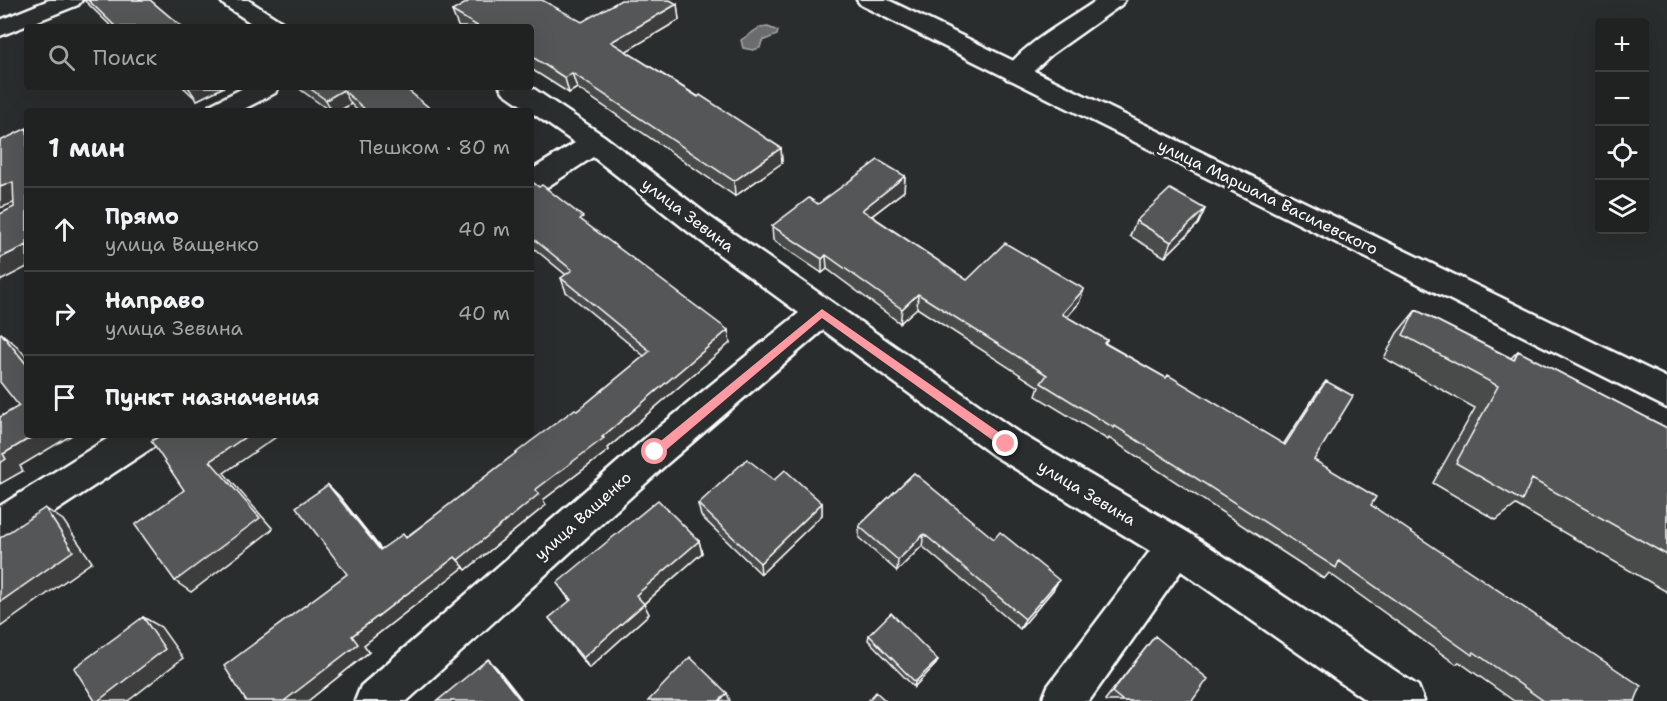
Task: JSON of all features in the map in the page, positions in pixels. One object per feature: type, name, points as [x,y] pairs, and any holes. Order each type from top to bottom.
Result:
[{"type":"street","points":[[0,29],[70,0]]},
{"type":"street","points":[[232,0],[268,24]]},
{"type":"street","name":"улица Маршала Василевского","points":[[869,0],[1667,394]]},
{"type":"street","points":[[1016,73],[1043,50],[1113,0]]},
{"type":"street","points":[[225,108],[260,90]]},
{"type":"street","name":"улица Зевина","points":[[517,90],[594,143],[700,225],[1006,444],[1176,546],[1403,701]]},
{"type":"street","points":[[534,182],[594,143]]},
{"type":"street","name":"улица Ващенко","points":[[376,701],[655,452],[822,312]]},
{"type":"street","points":[[0,527],[138,438]]},
{"type":"street","points":[[1064,701],[1176,546]]},
{"type":"shaded area","points":[[768,27],[778,31],[777,35],[762,41],[760,48],[753,50],[743,48],[741,40],[759,28]]},
{"type":"building","points":[[88,0],[150,0],[178,24],[113,24]]},
{"type":"building","points":[[471,0],[542,0],[582,22],[621,0],[670,0],[677,4],[611,42],[698,97],[700,95],[781,148],[734,181],[572,73],[565,78],[534,58],[534,24],[474,24],[452,11]]},
{"type":"building","points":[[312,90],[343,90],[326,100]]},
{"type":"building","points":[[343,90],[408,90],[429,108],[364,108]]},
{"type":"building","points":[[24,129],[24,246],[0,258],[0,214],[14,207],[13,182],[0,187],[0,141]]},
{"type":"building","points":[[878,160],[905,176],[862,210],[967,280],[1005,243],[1084,289],[1062,314],[1107,340],[1104,343],[1166,378],[1168,375],[1285,445],[1326,381],[1353,396],[1314,460],[1376,497],[1371,505],[1641,686],[1635,701],[1544,701],[1474,652],[1472,655],[1339,561],[1336,568],[1115,426],[1114,428],[1041,383],[1047,375],[918,294],[902,309],[826,255],[822,259],[772,226],[809,198],[818,204]]},
{"type":"building","points":[[534,183],[539,187],[542,185],[583,217],[580,219],[728,330],[602,437],[604,438],[535,490],[539,494],[458,560],[455,557],[352,636],[358,644],[284,701],[246,701],[224,666],[347,574],[296,507],[328,485],[380,550],[403,534],[406,538],[530,442],[575,409],[577,411],[650,351],[561,278],[572,270],[534,239]]},
{"type":"building","points":[[1170,189],[1205,209],[1171,242],[1136,221]]},
{"type":"building","points":[[1416,310],[1514,360],[1518,351],[1667,428],[1667,555],[1532,479],[1522,501],[1456,463],[1498,386],[1403,335]]},
{"type":"building","points":[[0,334],[24,361],[24,438],[30,438],[3,454],[6,459],[0,463],[0,417],[19,406],[0,382]]},
{"type":"building","points":[[156,438],[244,438],[210,461],[260,518],[175,581],[135,525],[184,490],[151,441]]},
{"type":"building","points":[[747,459],[774,480],[785,470],[822,503],[760,563],[698,504]]},
{"type":"building","points":[[914,473],[994,539],[1000,532],[1059,580],[1025,619],[924,534],[898,560],[859,526]]},
{"type":"building","points":[[658,500],[699,541],[636,595],[644,604],[583,658],[549,618],[571,600],[557,583]]},
{"type":"building","points":[[45,508],[73,551],[0,602],[0,538]]},
{"type":"building","points":[[891,613],[938,660],[915,682],[869,635]]},
{"type":"building","points":[[143,617],[165,649],[95,701],[74,668]]},
{"type":"building","points":[[1155,636],[1208,679],[1192,701],[1123,701],[1112,692]]},
{"type":"building","points":[[690,657],[727,693],[719,701],[648,701]]},
{"type":"building","points":[[488,659],[521,701],[437,701]]},
{"type":"building","points":[[876,692],[886,701],[868,701]]},
{"type":"route","points":[[655,452],[822,312],[1006,444]]}]
